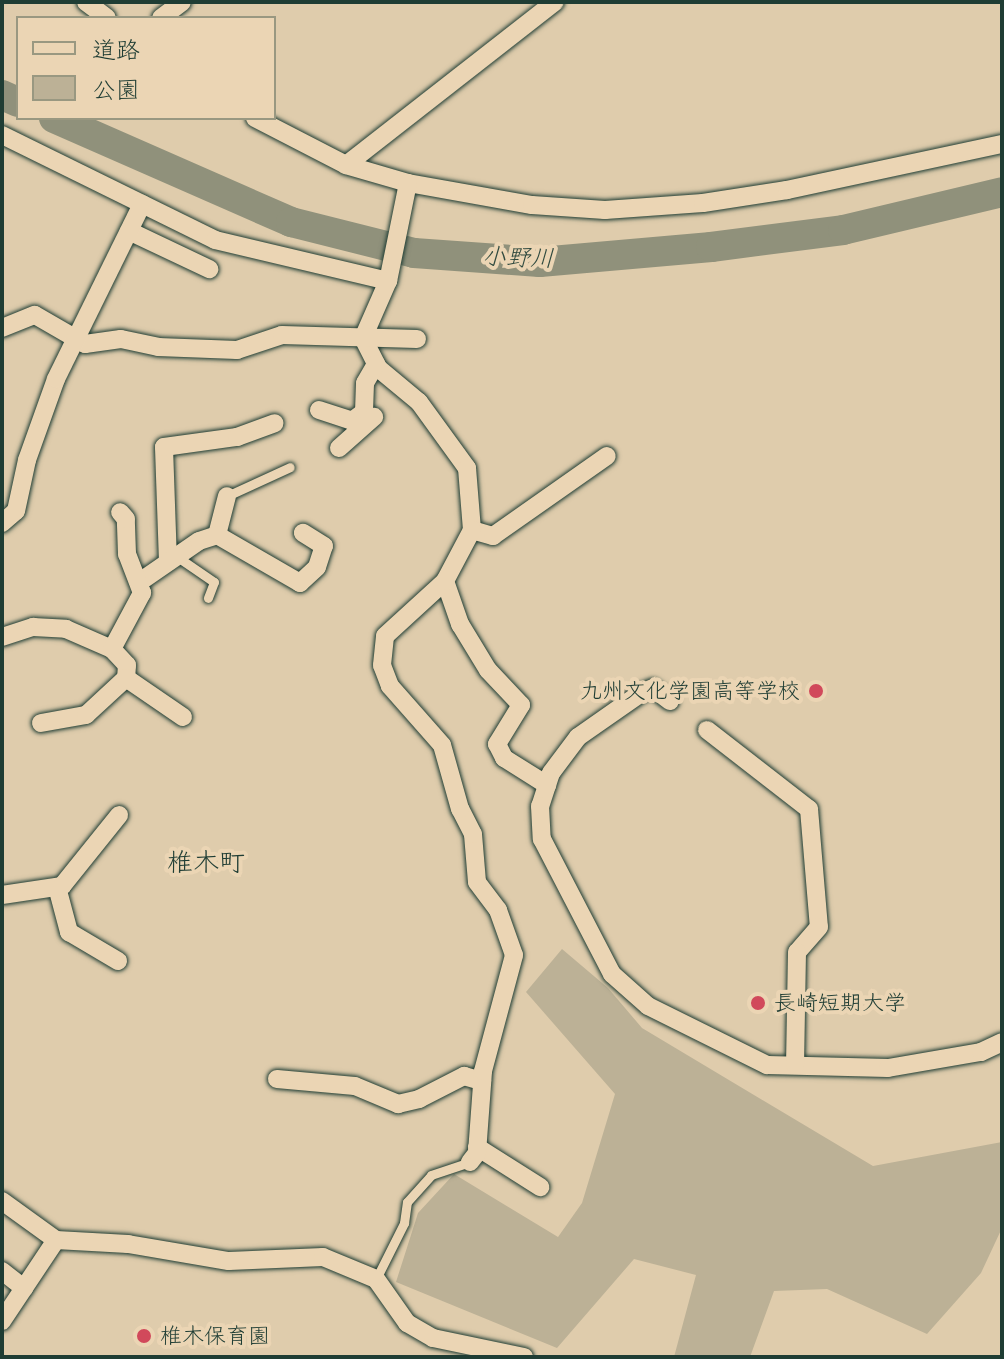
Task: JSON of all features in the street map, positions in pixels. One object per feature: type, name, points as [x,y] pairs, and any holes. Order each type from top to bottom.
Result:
[{"type":"street","points":[[86,2],[104,16]]},
{"type":"street","points":[[164,16],[182,2]]},
{"type":"street","points":[[346,165],[555,2]]},
{"type":"street","points":[[259,120],[346,165],[407,188],[532,205],[605,210],[703,203],[787,190],[1002,144]]},
{"type":"street","points":[[2,135],[215,240],[389,278]]},
{"type":"street","points":[[363,338],[389,278],[407,188]]},
{"type":"street","points":[[2,523],[16,511],[27,460],[76,338],[142,204]]},
{"type":"street","points":[[129,231],[209,269]]},
{"type":"street","points":[[2,328],[35,315],[85,344],[121,339],[158,347],[237,350],[282,335],[417,339]]},
{"type":"street","points":[[363,338],[379,368],[419,402],[467,468],[472,530],[445,581],[385,636],[382,665],[390,686],[442,745],[460,809],[473,834],[477,882],[498,910],[514,955],[482,1081],[474,1155],[540,1187]]},
{"type":"street","points":[[319,410],[352,421],[364,412],[365,383],[379,368]]},
{"type":"street","points":[[339,448],[374,418],[379,368]]},
{"type":"street","points":[[172,559],[164,447],[237,437],[275,423]]},
{"type":"street","points":[[472,530],[493,536],[607,456]]},
{"type":"street","points":[[141,581],[172,559],[217,535],[227,496]]},
{"type":"street","points":[[112,649],[142,593],[141,581],[127,554],[126,519],[120,512]]},
{"type":"street","points":[[217,535],[300,583],[317,567],[324,546],[303,533]]},
{"type":"street","points":[[445,581],[460,624],[488,670],[521,705],[497,744],[504,758],[547,785]]},
{"type":"street","points":[[2,637],[33,627],[66,629],[112,649],[127,665],[126,678],[86,715],[41,723]]},
{"type":"street","points":[[126,678],[183,717]]},
{"type":"street","points":[[670,701],[653,688],[578,737],[547,785],[540,806],[542,839],[612,974],[648,1006],[767,1065],[888,1068],[981,1052],[1002,1042]]},
{"type":"street","points":[[707,730],[809,809],[819,927],[797,952],[795,1065]]},
{"type":"street","points":[[2,895],[57,887],[82,864],[119,815]]},
{"type":"street","points":[[57,887],[69,932],[118,961]]},
{"type":"street","points":[[277,1079],[355,1086],[398,1104],[419,1099],[464,1076],[482,1081]]},
{"type":"street","points":[[2,1201],[56,1240],[128,1244],[229,1261],[323,1257],[376,1279],[407,1323],[433,1338],[524,1357]]},
{"type":"street","points":[[2,1321],[56,1240]]},
{"type":"street","points":[[2,1271],[24,1288]]},
{"type":"lane","points":[[227,496],[290,467]]},
{"type":"lane","points":[[172,559],[214,582],[208,598]]},
{"type":"lane","points":[[376,1279],[404,1223],[407,1202],[431,1175],[474,1155]]},
{"type":"green space","points":[[562,949],[608,988],[642,1028],[873,1166],[1002,1142],[1002,1228],[981,1273],[927,1334],[827,1289],[774,1291],[750,1357],[674,1357],[696,1275],[634,1259],[557,1348],[396,1282],[418,1213],[454,1174],[558,1237],[582,1203],[615,1094],[526,992]]},
{"type":"waterway","name":"小野川","points":[[2,95],[16,101]]},
{"type":"waterway","name":"小野川","points":[[59,120],[291,222],[414,253],[540,262],[711,247],[843,230],[1002,192]]},
{"type":"place","name":"九州文化学園高等学校","points":[[816,691]]},
{"type":"place","name":"長崎短期大学","points":[[758,1003]]},
{"type":"place","name":"椎木保育園","points":[[144,1336]]},
{"type":"district","name":"椎木町","points":[[206,862]]}]
